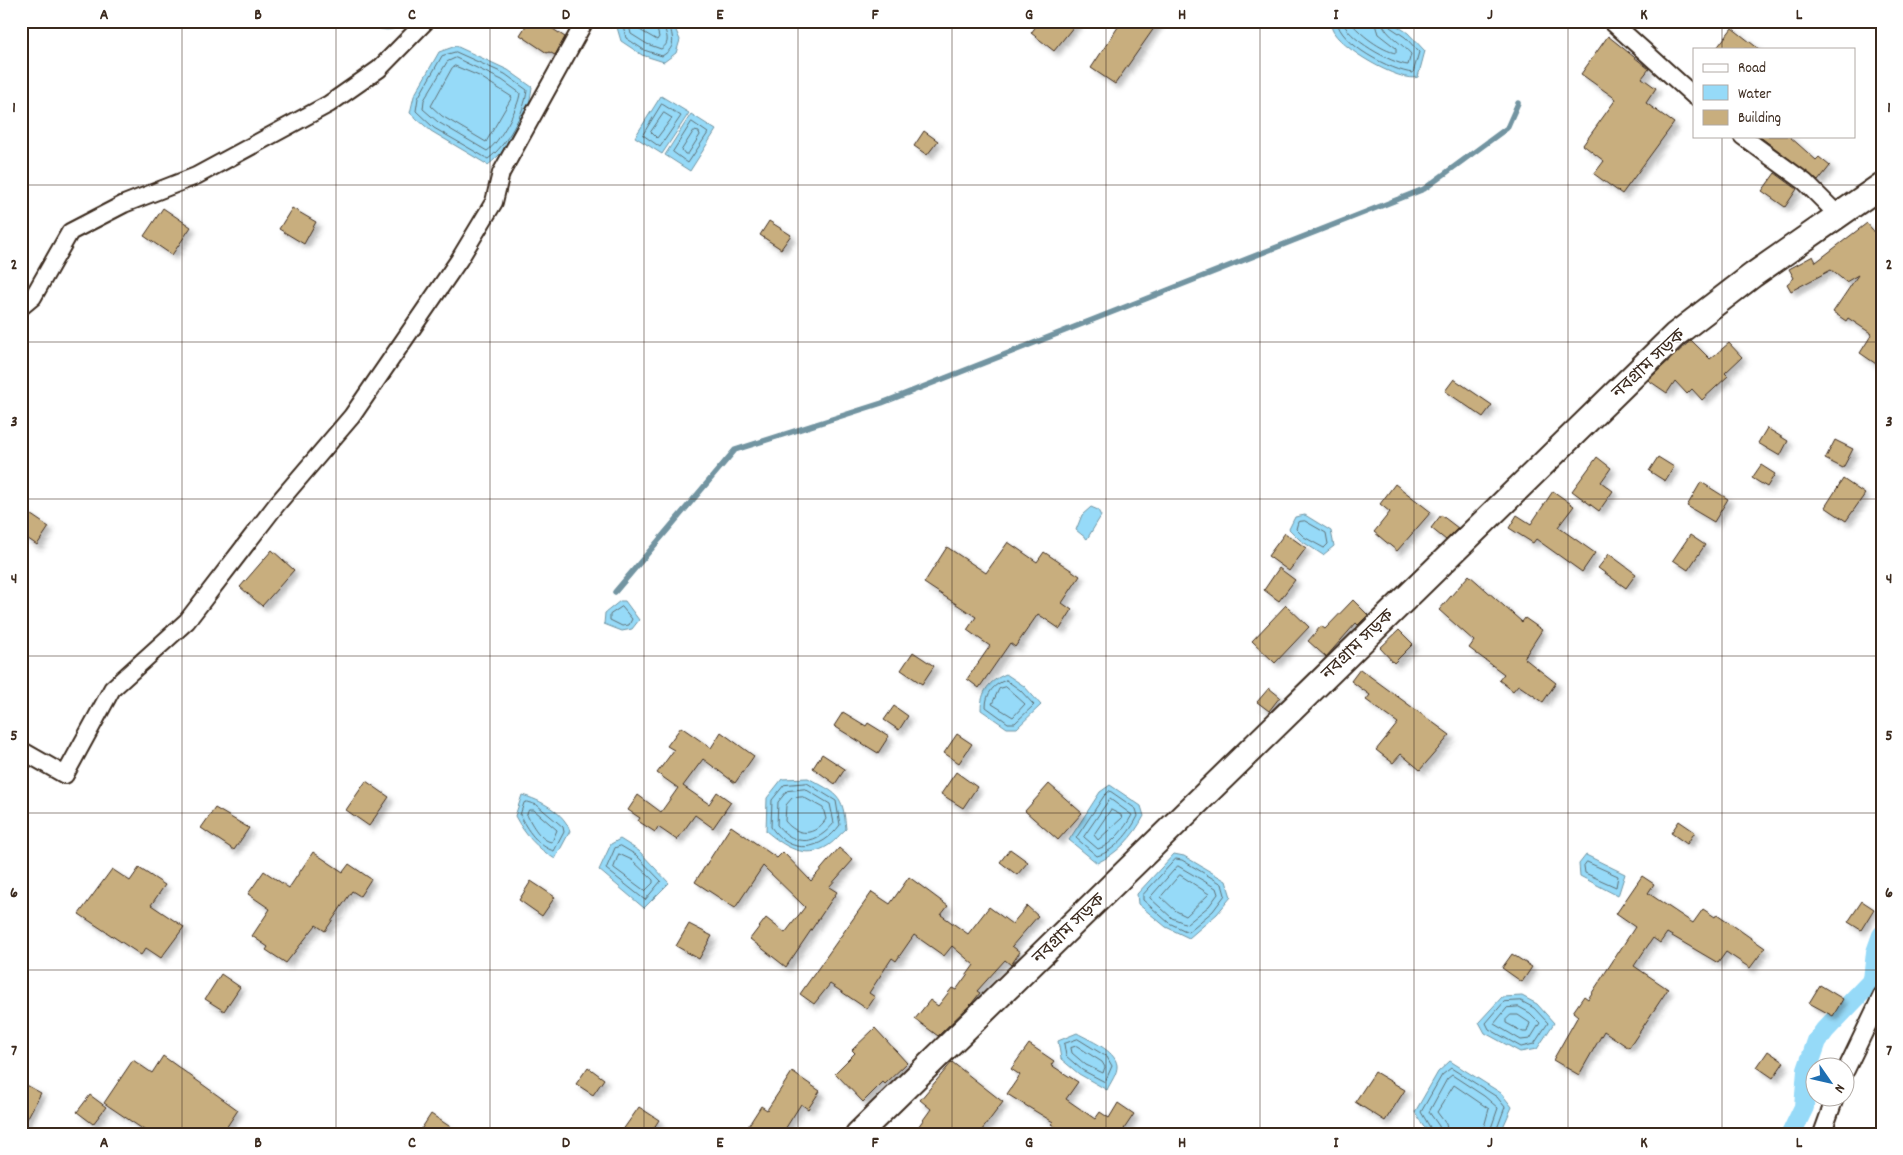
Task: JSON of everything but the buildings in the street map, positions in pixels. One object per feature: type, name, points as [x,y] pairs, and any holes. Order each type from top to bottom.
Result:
[{"type":"main road","name":"নবগ্রাম সড়ক","points":[[858,1134],[1675,335],[1753,275],[1882,185]]},
{"type":"street","points":[[21,307],[34,297],[70,232],[124,204],[196,176],[329,104],[379,68],[426,21]]},
{"type":"street","points":[[21,750],[65,774],[112,689],[188,620],[277,504],[352,416],[459,260],[494,202],[501,172],[585,21]]},
{"type":"street","points":[[1611,21],[1693,95]]},
{"type":"street","points":[[1745,138],[1805,182],[1838,214]]},
{"type":"street","points":[[1852,1058],[1882,995]]},
{"type":"street","points":[[1822,1134],[1832,1108]]},
{"type":"water","points":[[361,21],[408,21],[390,30],[385,30]]},
{"type":"water","points":[[619,21],[672,21],[680,40],[676,53],[664,62],[642,55],[621,41],[616,24]]},
{"type":"water","points":[[1332,21],[1390,21],[1408,33],[1425,51],[1418,77],[1410,78],[1398,75],[1357,54],[1337,37],[1332,28]]},
{"type":"water","points":[[456,46],[508,70],[532,87],[527,109],[518,130],[504,149],[488,165],[431,131],[410,113],[414,96],[439,52]]},
{"type":"water","points":[[661,96],[689,113],[662,154],[635,137]]},
{"type":"water","points":[[691,114],[716,130],[690,171],[665,155]]},
{"type":"water","points":[[1091,507],[1098,510],[1101,516],[1087,539],[1076,530],[1082,515]]},
{"type":"water","points":[[1305,515],[1331,531],[1334,546],[1323,555],[1300,540],[1289,529],[1295,517]]},
{"type":"water","points":[[620,601],[625,601],[639,620],[632,629],[622,631],[604,624],[605,613]]},
{"type":"water","points":[[1006,674],[1024,686],[1041,705],[1017,728],[1007,728],[981,710],[981,703],[987,687]]},
{"type":"water","points":[[808,778],[837,796],[843,808],[846,829],[833,842],[820,850],[803,852],[780,842],[766,831],[767,798],[782,779]]},
{"type":"water","points":[[1110,785],[1141,806],[1144,816],[1124,844],[1097,863],[1069,840],[1100,792]]},
{"type":"water","points":[[522,795],[550,808],[567,824],[570,831],[555,859],[532,840],[515,816]]},
{"type":"water","points":[[620,839],[639,851],[669,883],[644,908],[599,870],[611,844]]},
{"type":"water","points":[[1174,854],[1184,856],[1226,881],[1231,897],[1217,914],[1189,938],[1166,927],[1138,904],[1137,894]]},
{"type":"water","points":[[1586,855],[1625,874],[1618,896],[1580,876],[1579,864]]},
{"type":"water","points":[[1522,996],[1537,1004],[1554,1023],[1537,1049],[1520,1052],[1485,1033],[1479,1022],[1502,997]]},
{"type":"water","points":[[1077,1033],[1107,1050],[1115,1060],[1117,1065],[1116,1071],[1107,1090],[1079,1074],[1061,1059],[1058,1041]]},
{"type":"water","points":[[1450,1061],[1501,1093],[1512,1107],[1500,1134],[1432,1134],[1423,1126],[1415,1112],[1438,1072]]},
{"type":"waterway","points":[[615,592],[735,450],[882,403],[1424,189],[1507,128],[1518,103]]},
{"type":"waterway","points":[[1791,1134],[1804,1107],[1807,1070],[1817,1041],[1825,1030],[1873,980],[1876,952],[1882,935]]}]
